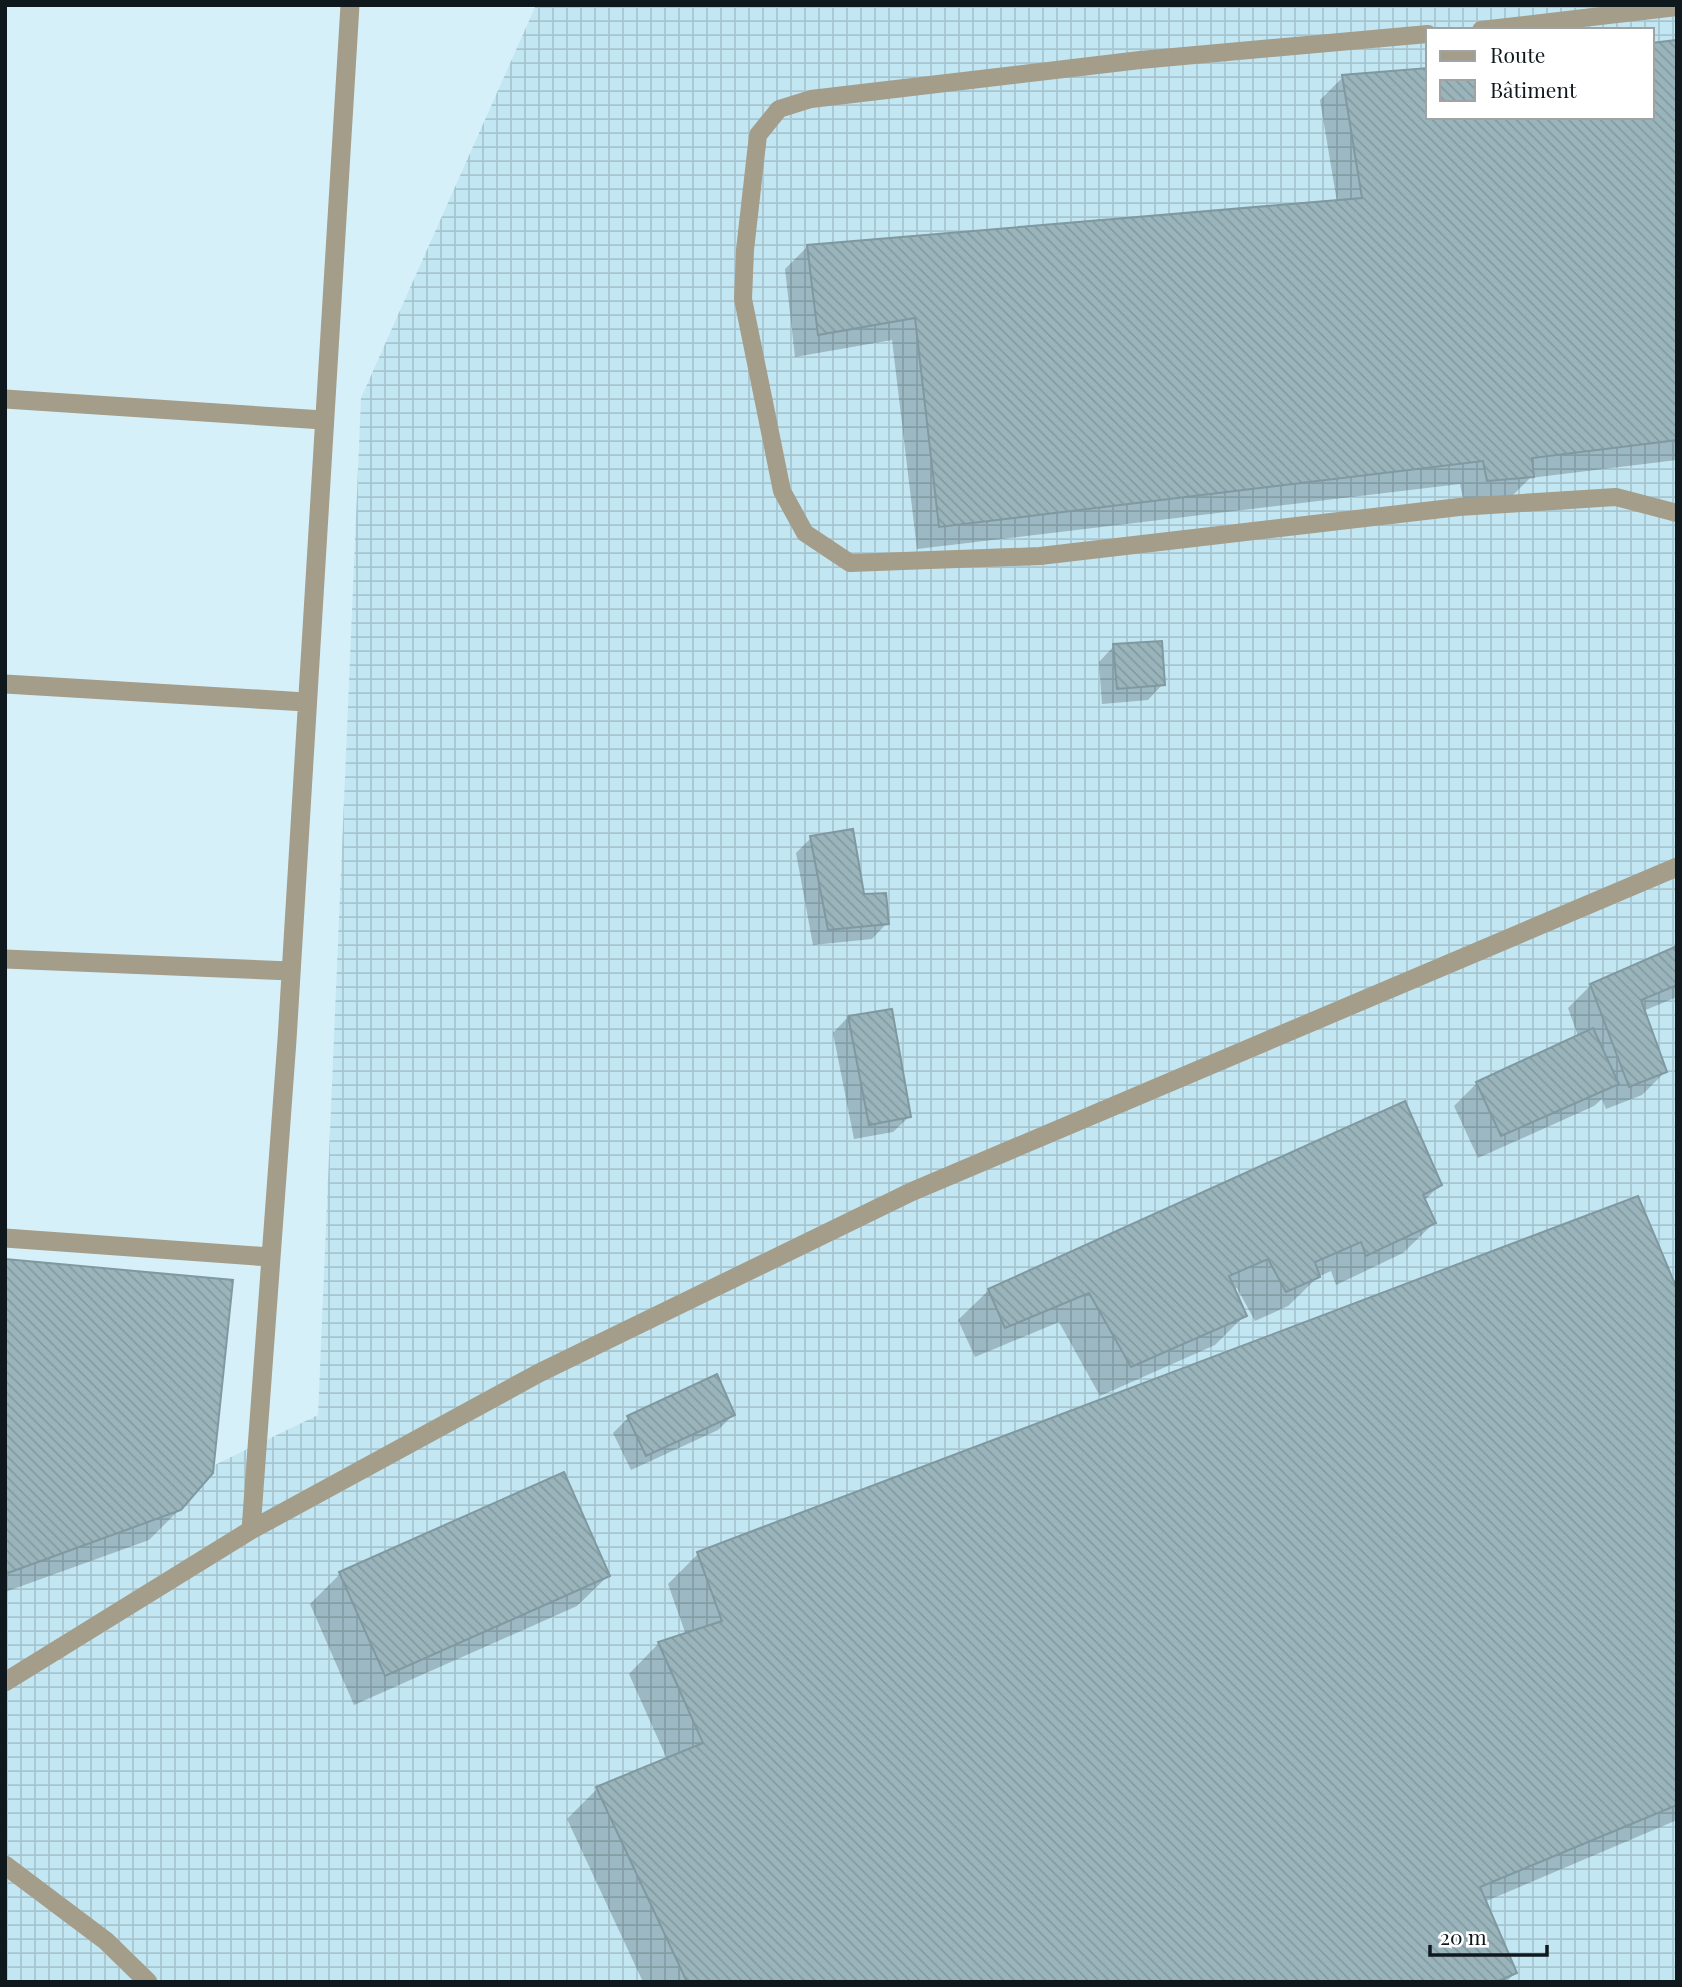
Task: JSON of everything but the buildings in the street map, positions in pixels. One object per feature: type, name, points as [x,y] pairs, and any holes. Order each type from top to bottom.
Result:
[{"type":"street","points":[[251,1530],[291,971],[350,5]]},
{"type":"street","points":[[5,399],[323,419]]},
{"type":"street","points":[[5,684],[306,702]]},
{"type":"street","points":[[5,1682],[251,1530],[539,1373],[911,1192],[1677,867]]},
{"type":"street","points":[[5,959],[291,971]]},
{"type":"street","points":[[5,1238],[270,1257]]},
{"type":"street","points":[[5,1865],[106,1941],[148,1982]]},
{"type":"lane","points":[[1498,28],[1677,7]]},
{"type":"lane","points":[[1426,34],[1140,60],[811,99],[779,109],[758,135],[745,250],[743,299],[782,491],[805,533],[850,563],[1040,556],[1459,507],[1616,497],[1677,513]]},
{"type":"shaded area","points":[[536,5],[1677,5],[1677,1982],[5,1982],[5,1566],[318,1415],[361,398]]}]
